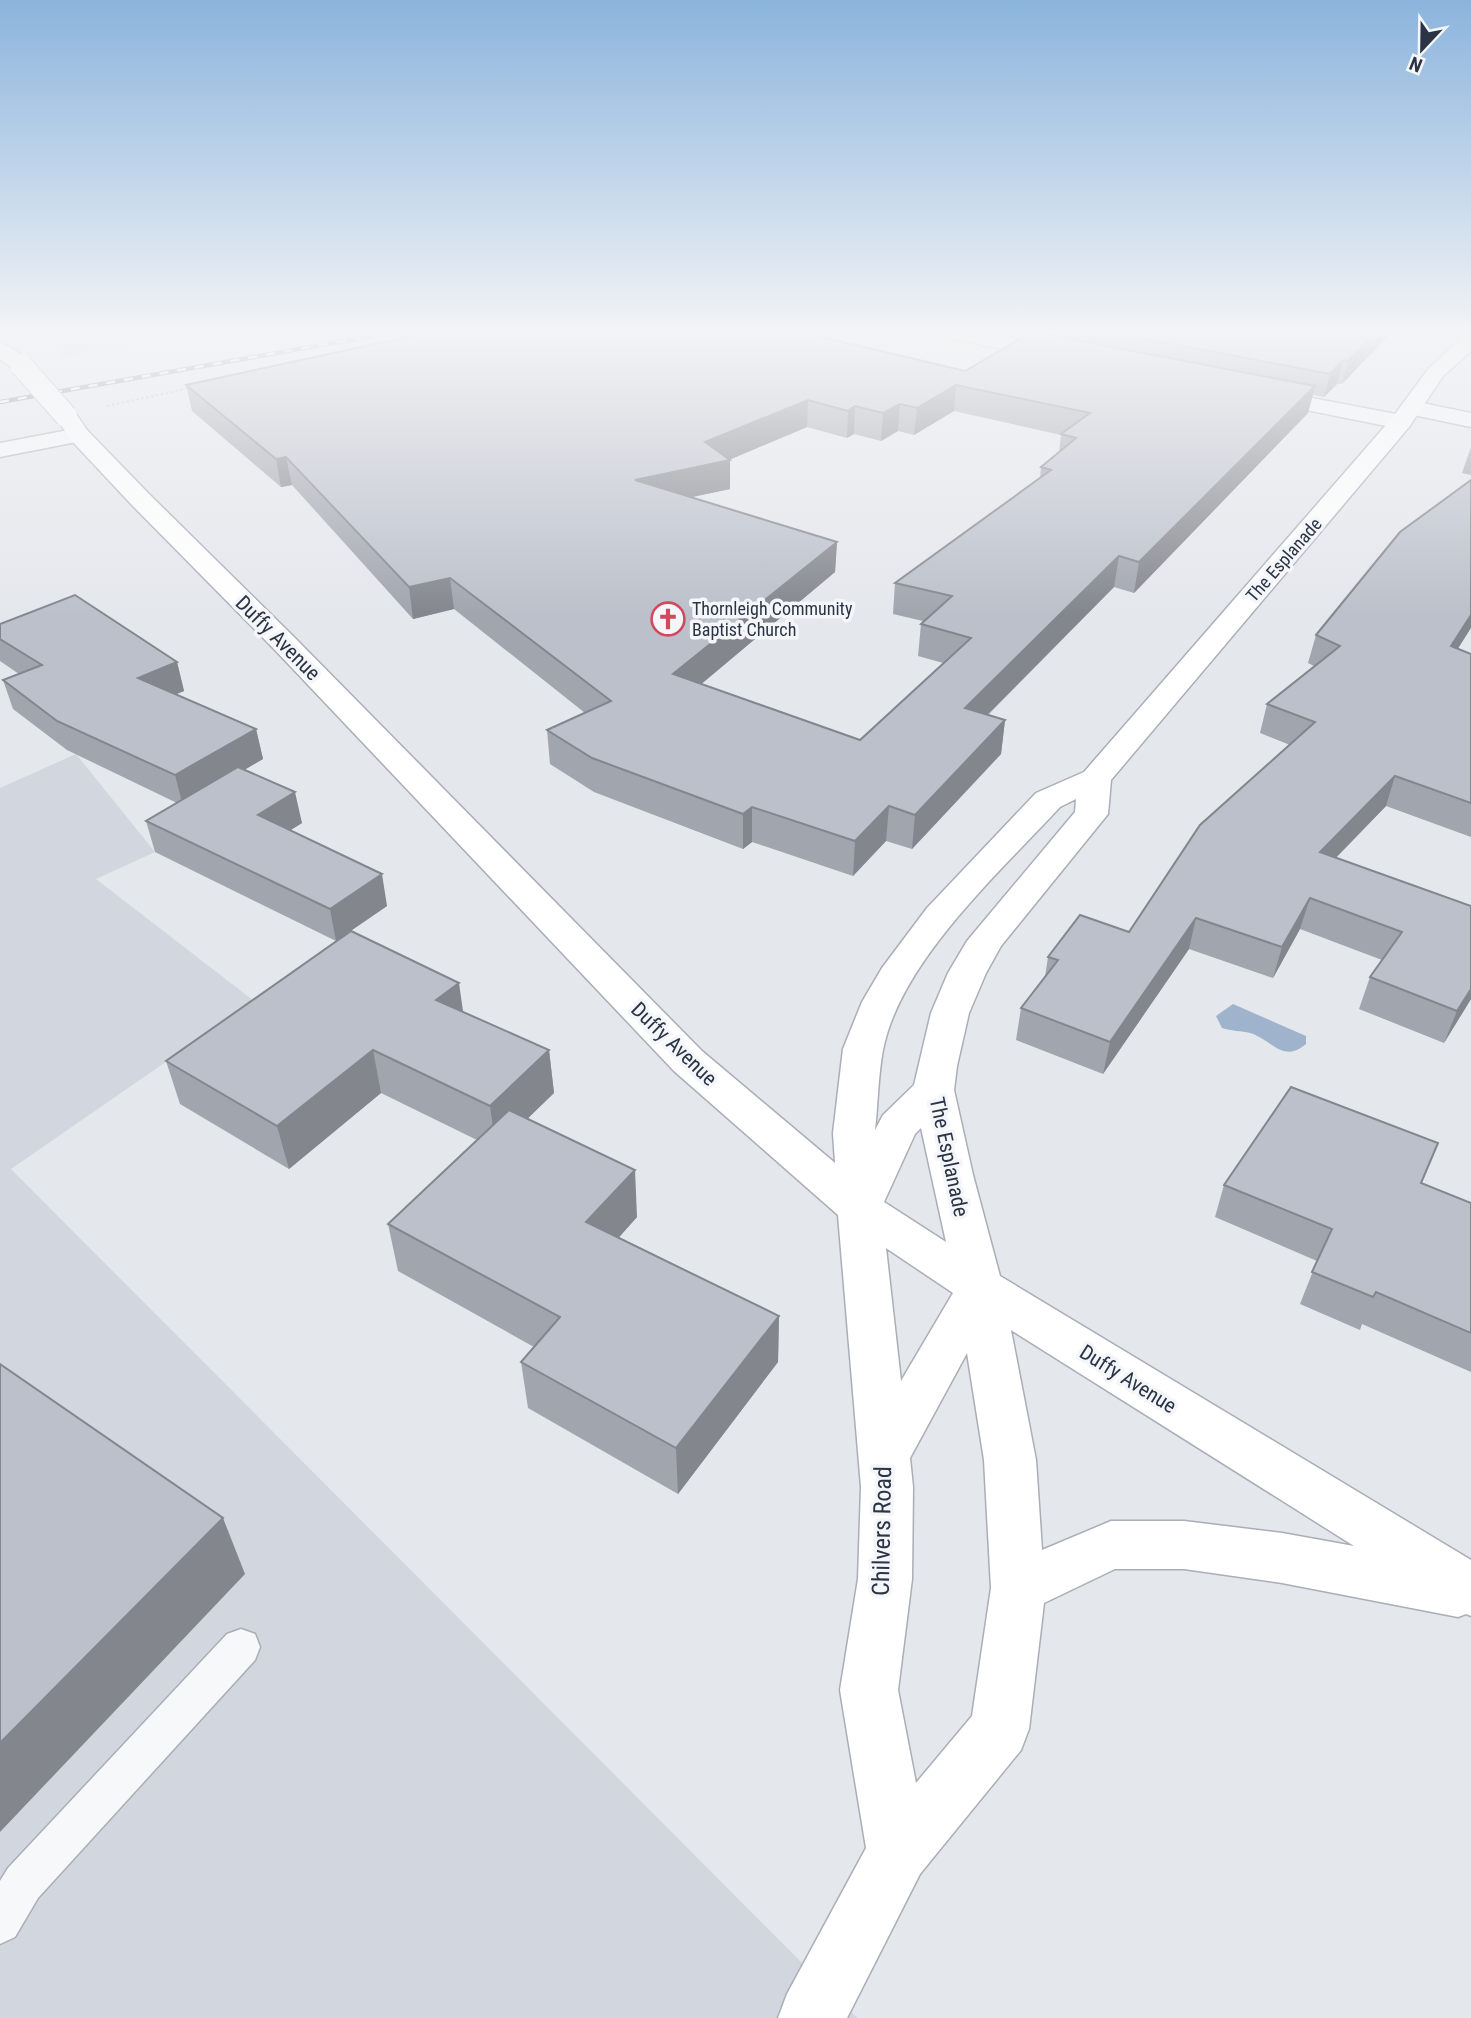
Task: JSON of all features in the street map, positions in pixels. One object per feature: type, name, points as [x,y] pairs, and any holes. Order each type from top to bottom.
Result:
[{"type":"main road","name":"Duffy Avenue","points":[[74,427],[688,1061],[859,1208],[980,1287],[1471,1592]]},
{"type":"main road","name":"The Esplanade","points":[[859,1208],[854,1133],[863,1048],[881,1002],[901,968],[940,916],[1048,800],[1095,779],[1397,427]]},
{"type":"main road","name":"The Esplanade","points":[[980,1287],[951,1175],[934,1090],[937,1066],[950,1013],[985,941],[1091,814],[1095,779]]},
{"type":"main road","points":[[859,1208],[898,1126],[934,1090]]},
{"type":"main road","name":"Chilvers Road","points":[[859,1208],[887,1487],[885,1579],[869,1690],[898,1852]]},
{"type":"main road","points":[[884,1458],[980,1287]]},
{"type":"main road","points":[[811,2018],[898,1852],[1000,1729],[1018,1588],[1010,1460],[980,1287]]},
{"type":"main road","points":[[1018,1588],[1111,1545],[1184,1545],[1282,1558],[1471,1592]]},
{"type":"street","points":[[0,450],[59,427]]},
{"type":"lane","points":[[0,1923],[23,1883],[241,1647]]},
{"type":"shaded area","points":[[76,754],[155,852],[96,879],[254,1001],[11,1169],[857,2018],[0,2018],[0,788]]},
{"type":"water","points":[[1233,1004],[1306,1036],[1306,1044],[1298,1050],[1284,1051],[1250,1033],[1222,1028],[1216,1016]]},
{"type":"building","points":[[237,427],[741,427],[705,442],[730,460],[635,480],[837,542],[673,674],[860,740],[971,638],[921,624],[952,596],[895,583],[1051,470],[1041,467],[1076,438],[1061,434],[1070,427],[1274,427],[1139,562],[1119,556],[965,708],[1005,720],[915,815],[889,806],[855,841],[752,807],[743,814],[592,758],[547,730],[611,701],[450,578],[409,587],[286,457],[276,459]]},
{"type":"building","points":[[1471,480],[1471,615],[1451,646],[1471,654],[1471,803],[1395,776],[1320,852],[1471,906],[1471,989],[1457,1011],[1370,977],[1402,932],[1310,898],[1282,947],[1196,918],[1110,1042],[1021,1008],[1058,960],[1048,957],[1080,915],[1129,932],[1200,825],[1315,722],[1267,704],[1340,646],[1316,635],[1400,532]]},
{"type":"building","points":[[75,595],[177,662],[138,678],[256,729],[175,775],[57,721],[3,680],[42,665],[0,639],[0,624]]},
{"type":"building","points":[[238,767],[295,792],[258,815],[382,874],[330,909],[146,821]]},
{"type":"building","points":[[351,931],[459,983],[436,1000],[549,1050],[490,1106],[373,1050],[277,1126],[166,1061]]},
{"type":"building","points":[[1291,1087],[1438,1143],[1421,1183],[1471,1203],[1471,1333],[1376,1292],[1373,1297],[1312,1272],[1332,1229],[1224,1185]]},
{"type":"building","points":[[509,1110],[635,1170],[586,1222],[779,1316],[676,1448],[521,1362],[560,1317],[388,1224]]},
{"type":"building","points":[[0,1364],[223,1518],[0,1743]]},
{"type":"place","name":"Thornleigh Community Baptist Church","points":[[668,619]]}]
